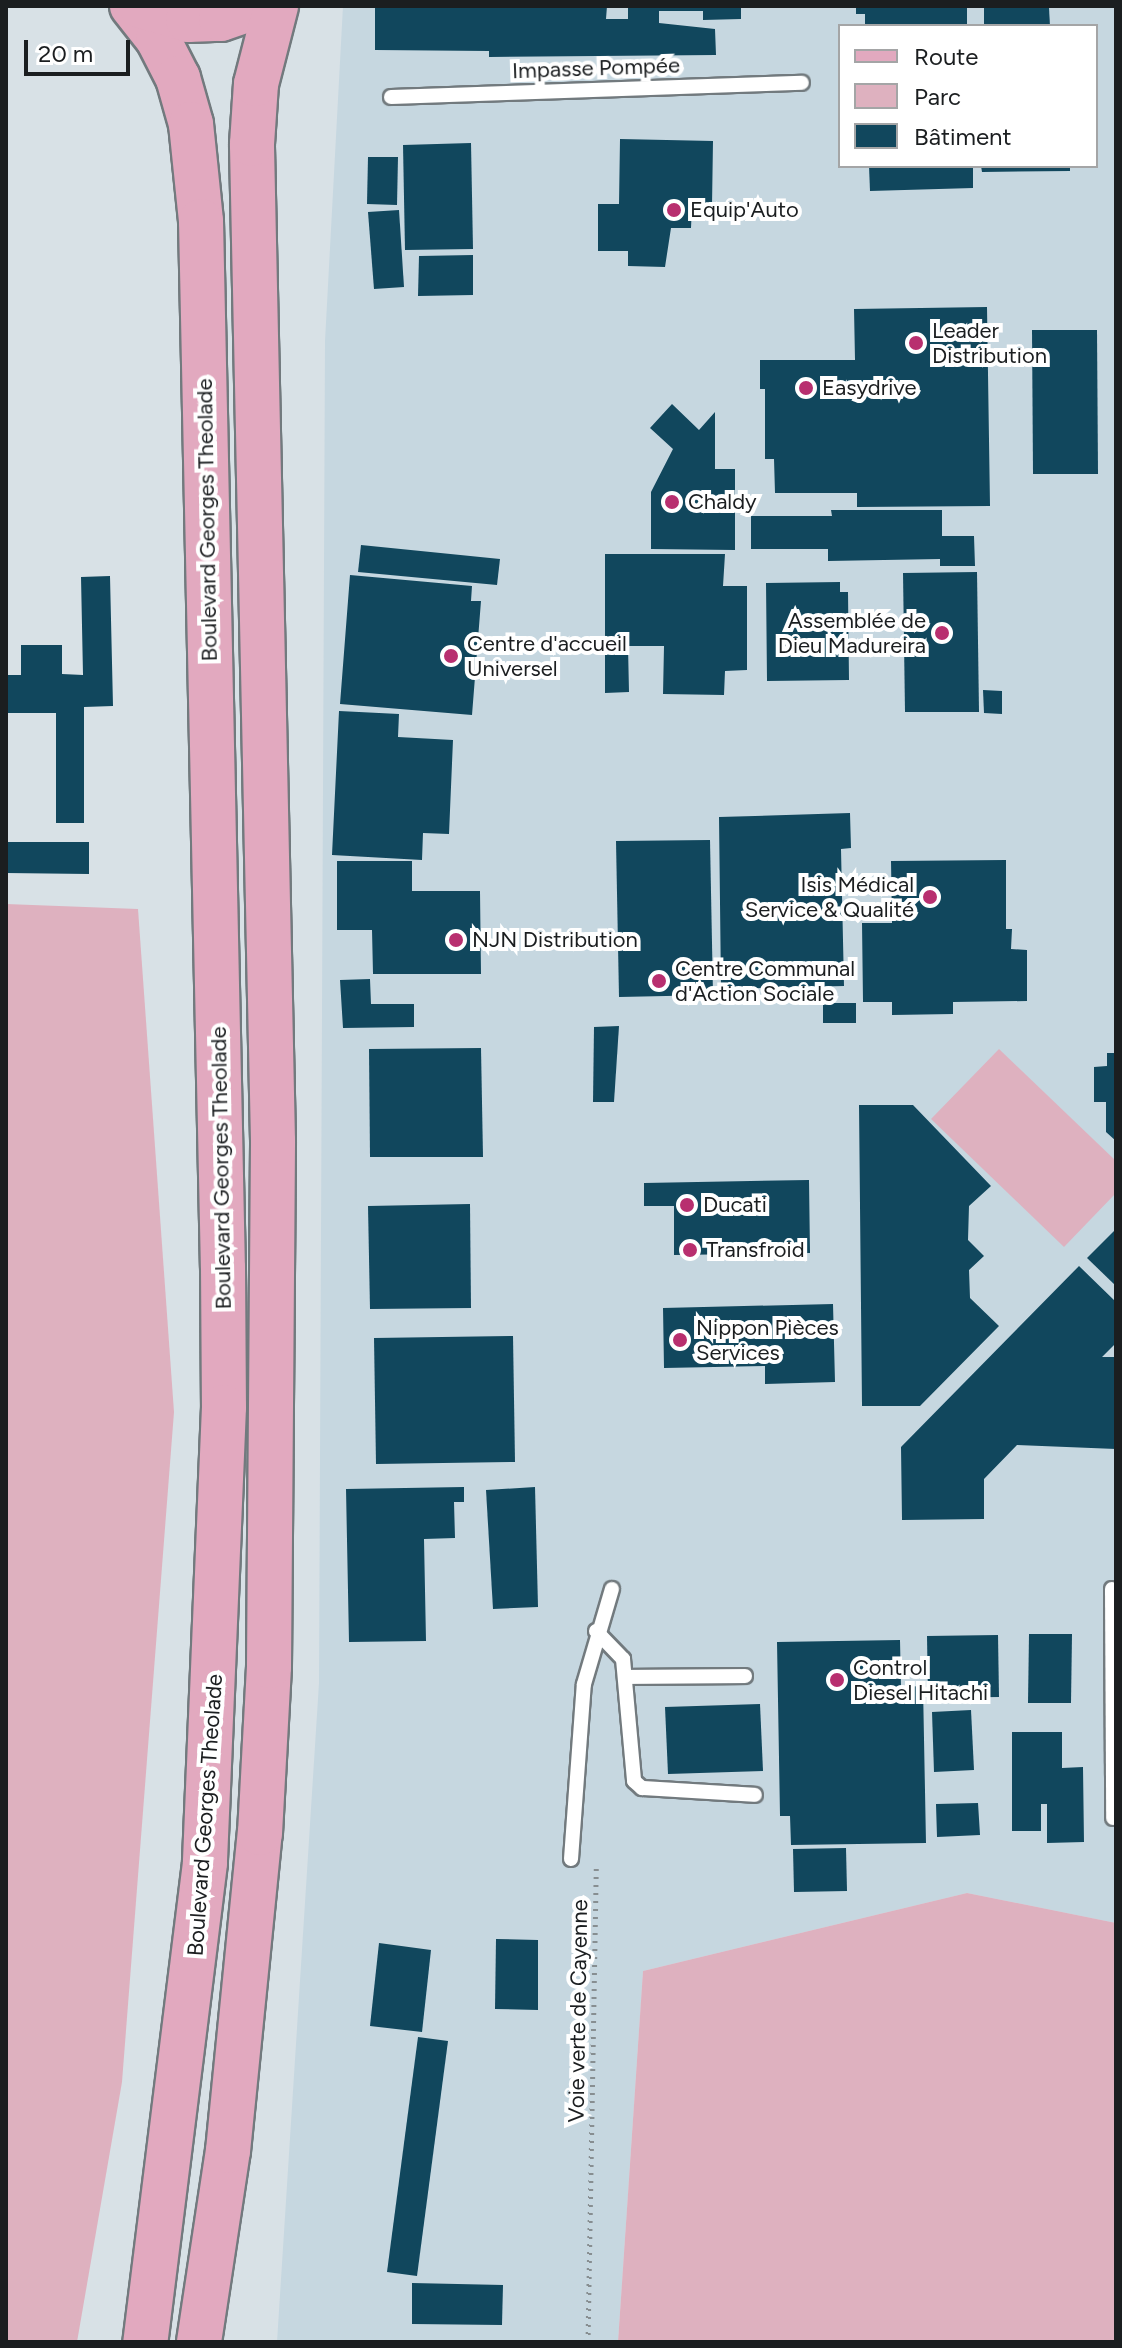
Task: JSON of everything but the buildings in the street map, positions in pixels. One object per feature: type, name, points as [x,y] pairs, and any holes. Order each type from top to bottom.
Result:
[{"type":"main road","name":"Boulevard Georges Theolade","points":[[132,6],[158,39],[178,78],[191,124],[201,221],[224,1283],[224,1423],[205,1863],[145,2342]]},
{"type":"main road","points":[[141,6],[188,20],[221,19],[258,6]]},
{"type":"main road","points":[[199,2342],[228,2151],[260,1833],[269,1666],[273,1141],[252,144],[256,84],[276,6]]},
{"type":"lane","name":"Impasse Pompée","points":[[391,97],[802,83]]},
{"type":"lane","points":[[571,1859],[584,1684],[596,1631],[612,1589]]},
{"type":"lane","points":[[1112,1589],[1113,1818]]},
{"type":"lane","points":[[596,1631],[623,1659],[634,1781],[642,1788],[755,1795]]},
{"type":"lane","points":[[626,1677],[745,1676]]},
{"type":"path","name":"Voie verte de Cayenne","points":[[588,2342],[596,1863]]},
{"type":"shaded area","points":[[343,6],[1116,6],[1116,1923],[967,1893],[643,1971],[618,2342],[277,2342],[319,1683],[325,341]]},
{"type":"green space","points":[[6,904],[138,909],[174,1412],[122,2082],[77,2342],[6,2342]]},
{"type":"green space","points":[[999,1049],[1116,1161],[1116,1193],[1064,1247],[931,1119]]},
{"type":"green space","points":[[967,1893],[1116,1923],[1116,2342],[618,2342],[643,1971]]},
{"type":"place","name":"Equip'Auto","points":[[674,210]]},
{"type":"place","name":"Leader Distribution","points":[[916,343]]},
{"type":"place","name":"Easydrive","points":[[806,388]]},
{"type":"place","name":"Chaldy","points":[[672,502]]},
{"type":"place","name":"Assemblée de Dieu Madureira","points":[[942,633]]},
{"type":"place","name":"Centre d'accueil Universel","points":[[451,656]]},
{"type":"place","name":"Isis Médical Service & Qualité","points":[[930,897]]},
{"type":"place","name":"NJN Distribution","points":[[456,940]]},
{"type":"place","name":"Centre Communal d'Action Sociale","points":[[659,981]]},
{"type":"place","name":"Ducati","points":[[687,1205]]},
{"type":"place","name":"Transfroid","points":[[690,1250]]},
{"type":"place","name":"Nippon Pièces Services","points":[[680,1340]]},
{"type":"place","name":"Control Diesel Hitachi","points":[[837,1680]]}]
